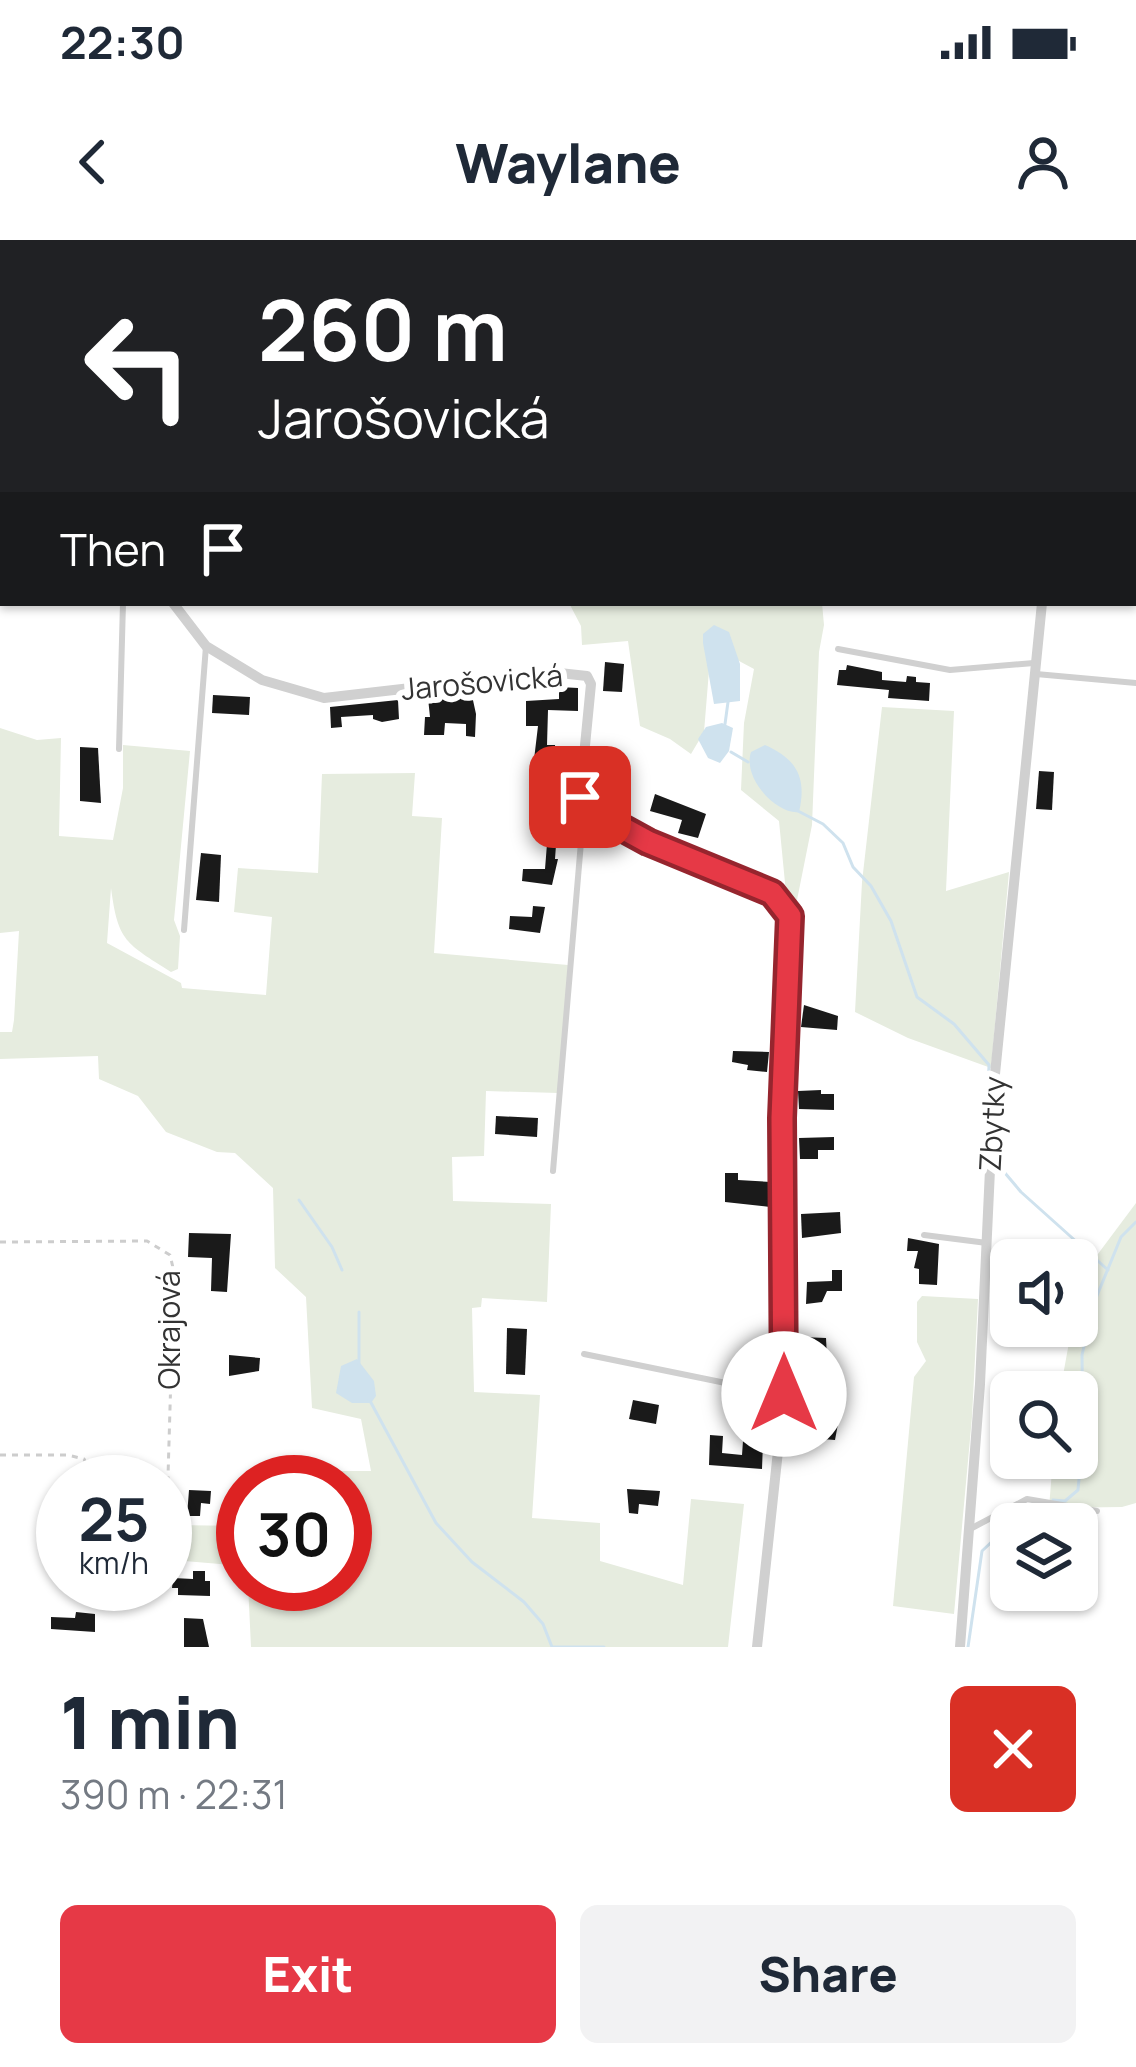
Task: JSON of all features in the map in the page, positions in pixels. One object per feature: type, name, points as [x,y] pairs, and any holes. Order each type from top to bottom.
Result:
[{"type":"street","name":"Jarošovická","points":[[175,606],[206,646],[262,680],[324,698],[550,672],[587,676],[591,684],[580,797],[584,807]]},
{"type":"street","name":"Zbytky","points":[[959,1647],[994,1084],[1042,606]]},
{"type":"street","points":[[584,807],[648,842],[772,893],[790,916],[782,1118],[784,1394],[757,1647]]},
{"type":"lane","points":[[119,749],[123,606]]},
{"type":"lane","points":[[184,931],[206,646]]},
{"type":"lane","points":[[838,650],[950,670],[1033,669],[1136,683]]},
{"type":"lane","points":[[553,1171],[584,807]]},
{"type":"lane","points":[[924,1235],[987,1243]]},
{"type":"lane","points":[[584,1354],[784,1394]]},
{"type":"lane","points":[[1019,1503],[1027,1499],[1050,1503]]},
{"type":"lane","points":[[969,1529],[990,1518]]},
{"type":"path","name":"Okrajová","points":[[0,1242],[147,1240],[170,1255],[174,1272],[168,1455]]},
{"type":"path","points":[[0,1455],[36,1455]]},
{"type":"shaded area","points":[[571,606],[822,606],[812,825],[796,905],[786,893],[779,821],[741,790],[744,723],[754,669],[711,646],[704,732],[691,754],[640,726],[628,641],[582,645],[581,626]]},
{"type":"shaded area","points":[[882,707],[954,711],[946,891],[1009,872],[991,1068],[908,1038],[855,1012],[862,882]]},
{"type":"shaded area","points":[[0,728],[37,740],[61,738],[59,836],[113,840],[123,788],[123,745],[190,751],[174,920],[180,936],[178,969],[171,972],[127,939],[117,920],[111,888],[107,943],[181,983],[182,988],[266,995],[272,917],[234,912],[238,868],[318,873],[322,774],[415,773],[412,816],[442,818],[434,953],[568,965],[558,1093],[486,1091],[484,1156],[452,1157],[453,1201],[551,1204],[547,1302],[482,1298],[481,1307],[472,1308],[474,1392],[540,1395],[532,1518],[600,1523],[600,1561],[683,1585],[691,1499],[744,1504],[728,1647],[251,1647],[249,1611],[372,1611],[372,1455],[368,1455],[361,1419],[312,1408],[306,1297],[275,1268],[273,1188],[235,1153],[217,1152],[166,1132],[138,1096],[99,1079],[98,1056],[0,1059],[0,1032],[12,1032],[14,1020],[19,931],[0,933]]},
{"type":"shaded area","points":[[1136,1203],[1136,1503],[1122,1507],[1049,1503],[1051,1479],[1098,1479],[1098,1371],[1064,1371],[1068,1347],[1098,1347],[1098,1254]]},
{"type":"shaded area","points":[[922,1296],[978,1299],[954,1614],[893,1606],[914,1377],[926,1361],[917,1342],[917,1302]]},
{"type":"shaded area","points":[[192,1525],[216,1526],[216,1564],[192,1562]]},
{"type":"water","points":[[714,625],[729,632],[740,664],[740,701],[714,704],[703,634]]},
{"type":"water","points":[[722,723],[733,728],[729,751],[720,763],[708,758],[698,739],[706,727]]},
{"type":"water","points":[[765,745],[797,771],[802,789],[799,812],[781,808],[757,784],[751,752]]},
{"type":"water","points":[[357,1359],[374,1381],[376,1396],[371,1403],[352,1403],[336,1393],[341,1366]]},
{"type":"building","points":[[605,662],[624,664],[622,692],[603,691]]},
{"type":"building","points":[[847,665],[882,672],[882,680],[906,682],[907,676],[930,683],[929,701],[888,698],[889,690],[837,685],[839,670],[846,670]]},
{"type":"building","points":[[559,687],[578,688],[578,711],[548,710],[547,745],[555,745],[557,783],[531,785],[538,726],[526,726],[526,701],[559,699]]},
{"type":"building","points":[[471,691],[475,737],[466,736],[466,724],[445,723],[444,735],[424,735],[425,717],[430,717],[428,698]]},
{"type":"building","points":[[213,695],[250,697],[249,715],[212,713]]},
{"type":"building","points":[[398,700],[399,719],[341,717],[342,727],[331,728],[330,707]]},
{"type":"building","points":[[80,747],[98,748],[101,803],[80,801]]},
{"type":"building","points":[[1039,771],[1054,772],[1052,810],[1036,809]]},
{"type":"building","points":[[655,794],[706,814],[698,838],[678,833],[682,820],[650,811]]},
{"type":"building","points":[[547,844],[556,845],[558,859],[552,885],[522,881],[523,869],[545,869]]},
{"type":"building","points":[[201,853],[221,855],[219,902],[196,900]]},
{"type":"building","points":[[533,906],[545,907],[540,933],[509,929],[510,916],[532,917]]},
{"type":"building","points":[[804,1005],[838,1016],[837,1030],[801,1027]]},
{"type":"building","points":[[733,1051],[769,1052],[767,1072],[732,1062]]},
{"type":"building","points":[[821,1090],[821,1094],[834,1094],[834,1110],[799,1109],[798,1091]]},
{"type":"building","points":[[496,1116],[538,1118],[537,1137],[495,1134]]},
{"type":"building","points":[[834,1137],[834,1150],[818,1150],[818,1159],[800,1159],[799,1138]]},
{"type":"building","points":[[725,1173],[738,1173],[738,1180],[771,1182],[770,1207],[725,1202]]},
{"type":"building","points":[[840,1212],[841,1233],[802,1238],[801,1214]]},
{"type":"building","points":[[189,1233],[231,1234],[227,1292],[211,1291],[212,1258],[188,1257]]},
{"type":"building","points":[[908,1238],[939,1244],[937,1285],[919,1284],[919,1269],[914,1268],[918,1251],[907,1251]]},
{"type":"building","points":[[832,1270],[842,1270],[842,1291],[827,1291],[822,1302],[806,1304],[807,1282],[832,1281]]},
{"type":"building","points":[[507,1328],[527,1329],[525,1375],[506,1374]]},
{"type":"building","points":[[801,1337],[826,1338],[827,1358],[801,1361]]},
{"type":"building","points":[[229,1355],[260,1358],[259,1371],[229,1376]]},
{"type":"building","points":[[633,1400],[659,1405],[656,1424],[629,1419]]},
{"type":"building","points":[[830,1411],[840,1413],[835,1440],[797,1437],[799,1418],[828,1422]]},
{"type":"building","points":[[710,1435],[723,1436],[722,1453],[742,1455],[743,1441],[763,1442],[762,1469],[709,1465]]},
{"type":"building","points":[[627,1489],[660,1491],[658,1506],[639,1504],[638,1514],[629,1513]]},
{"type":"building","points":[[192,1490],[211,1491],[210,1504],[201,1503],[200,1516],[192,1516]]},
{"type":"building","points":[[193,1571],[205,1571],[210,1596],[192,1595]]},
{"type":"building","points":[[76,1612],[95,1614],[95,1632],[51,1629],[51,1617],[75,1618]]},
{"type":"building","points":[[184,1618],[203,1619],[209,1647],[184,1647]]},
{"type":"waterway","points":[[725,724],[728,702]]},
{"type":"waterway","points":[[731,752],[748,762]]},
{"type":"waterway","points":[[798,811],[823,824],[843,843],[853,867],[871,886],[891,921],[917,997],[954,1024],[989,1065],[986,1147]]},
{"type":"waterway","points":[[994,1160],[1021,1192],[1108,1270]]},
{"type":"waterway","points":[[299,1200],[342,1270]]},
{"type":"waterway","points":[[1053,1500],[1065,1501],[1078,1490],[1082,1355],[1094,1303],[1121,1237],[1136,1222]]},
{"type":"waterway","points":[[359,1312],[359,1363]]},
{"type":"waterway","points":[[369,1399],[436,1523],[472,1562],[524,1602],[543,1624],[552,1647],[604,1647]]},
{"type":"waterway","points":[[968,1647],[982,1551],[990,1543]]},
{"type":"route","points":[[580,797],[584,807],[648,842],[772,893],[790,916],[782,1118],[784,1394]]}]
